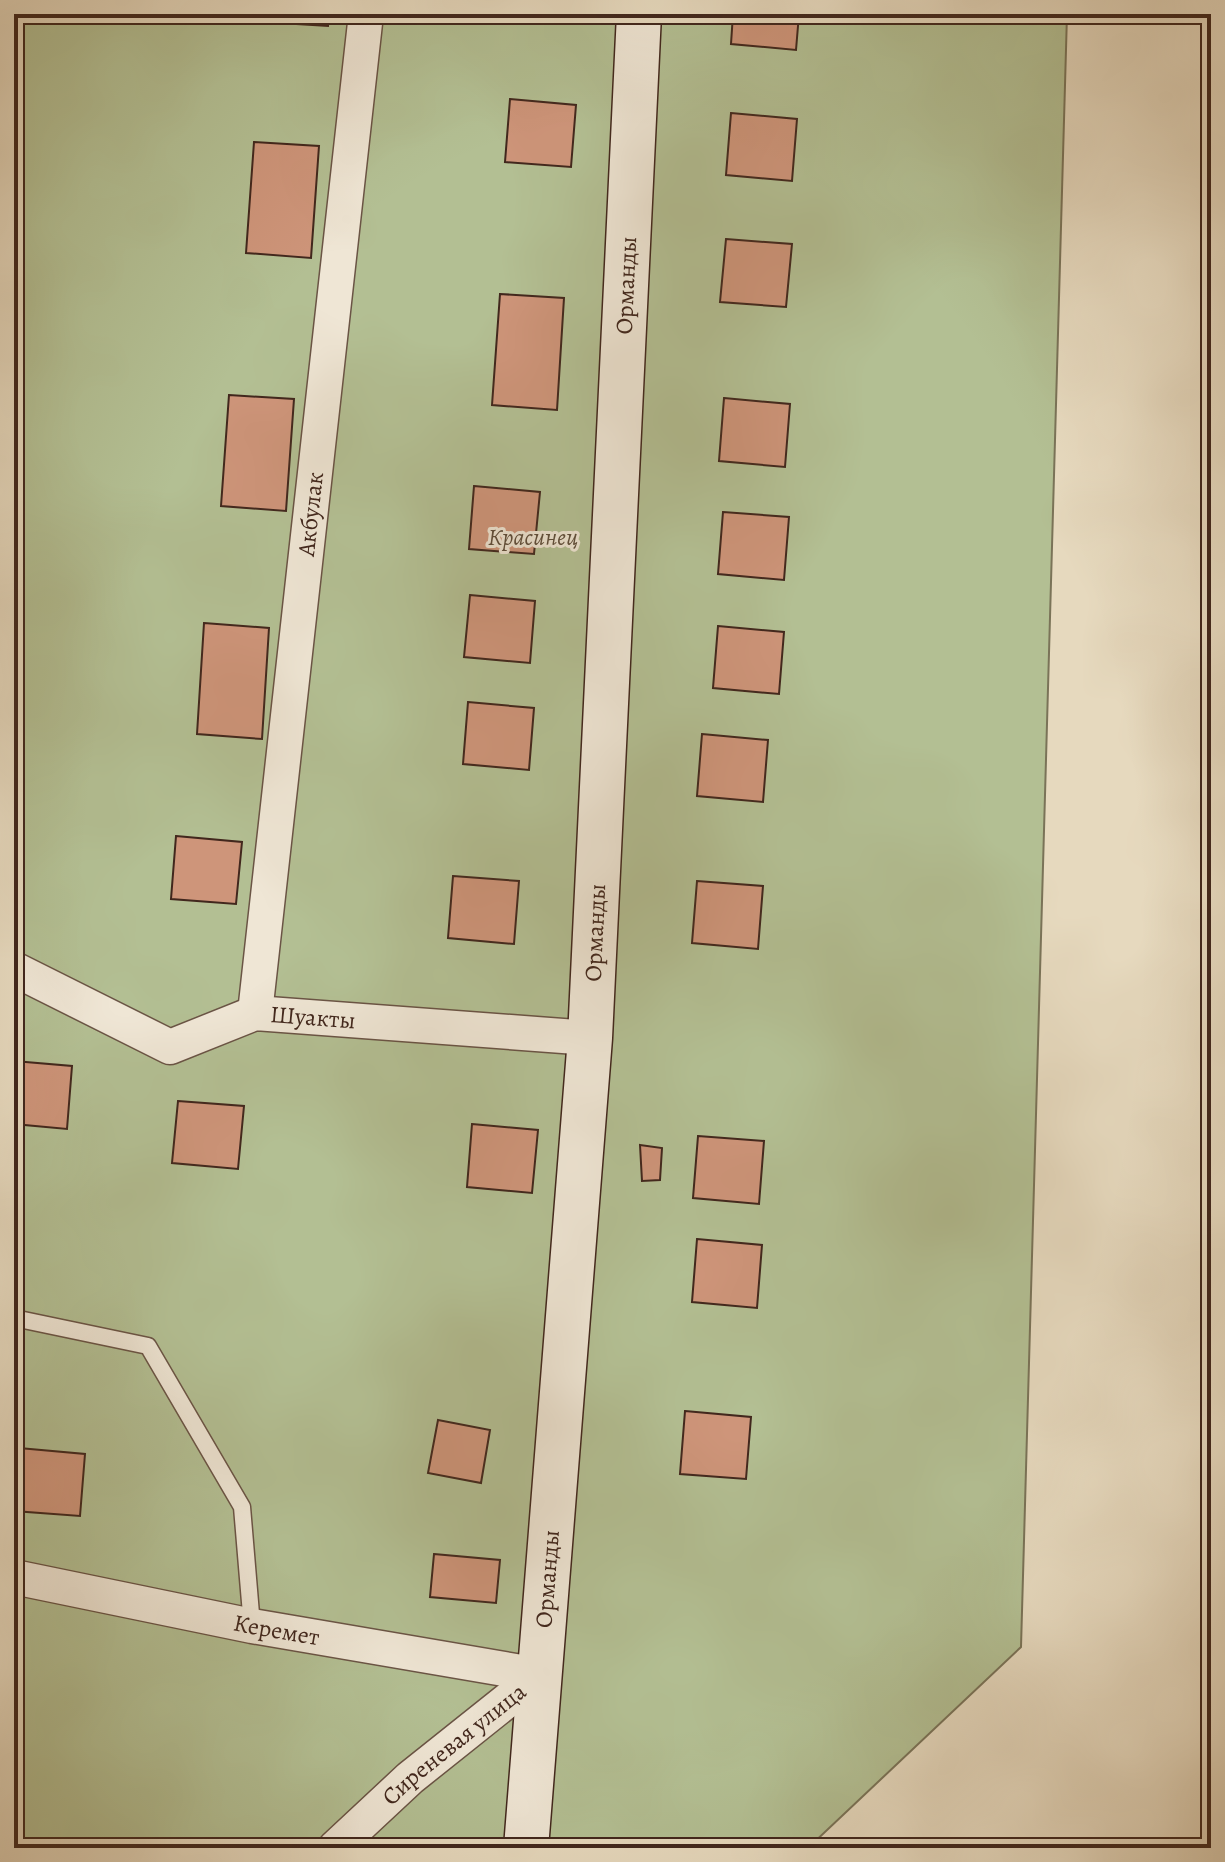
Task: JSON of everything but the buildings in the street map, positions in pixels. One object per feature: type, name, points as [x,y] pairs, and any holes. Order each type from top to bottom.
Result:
[{"type":"street","name":"Акбулак","points":[[255,1013],[366,14]]},
{"type":"street","name":"Орманды","points":[[526,1848],[590,1038],[639,14]]},
{"type":"street","name":"Шуакты","points":[[14,969],[170,1047],[255,1013],[590,1038]]},
{"type":"street","name":"Керемет","points":[[14,1577],[252,1626],[539,1675]]},
{"type":"street","name":"Сиреневая улица","points":[[335,1848],[410,1778],[539,1675]]},
{"type":"lane","points":[[14,1318],[148,1346],[242,1507],[252,1626]]},
{"type":"green space","name":"Красинец","points":[[14,14],[1067,14],[1021,1647],[808,1848],[14,1848]]}]
